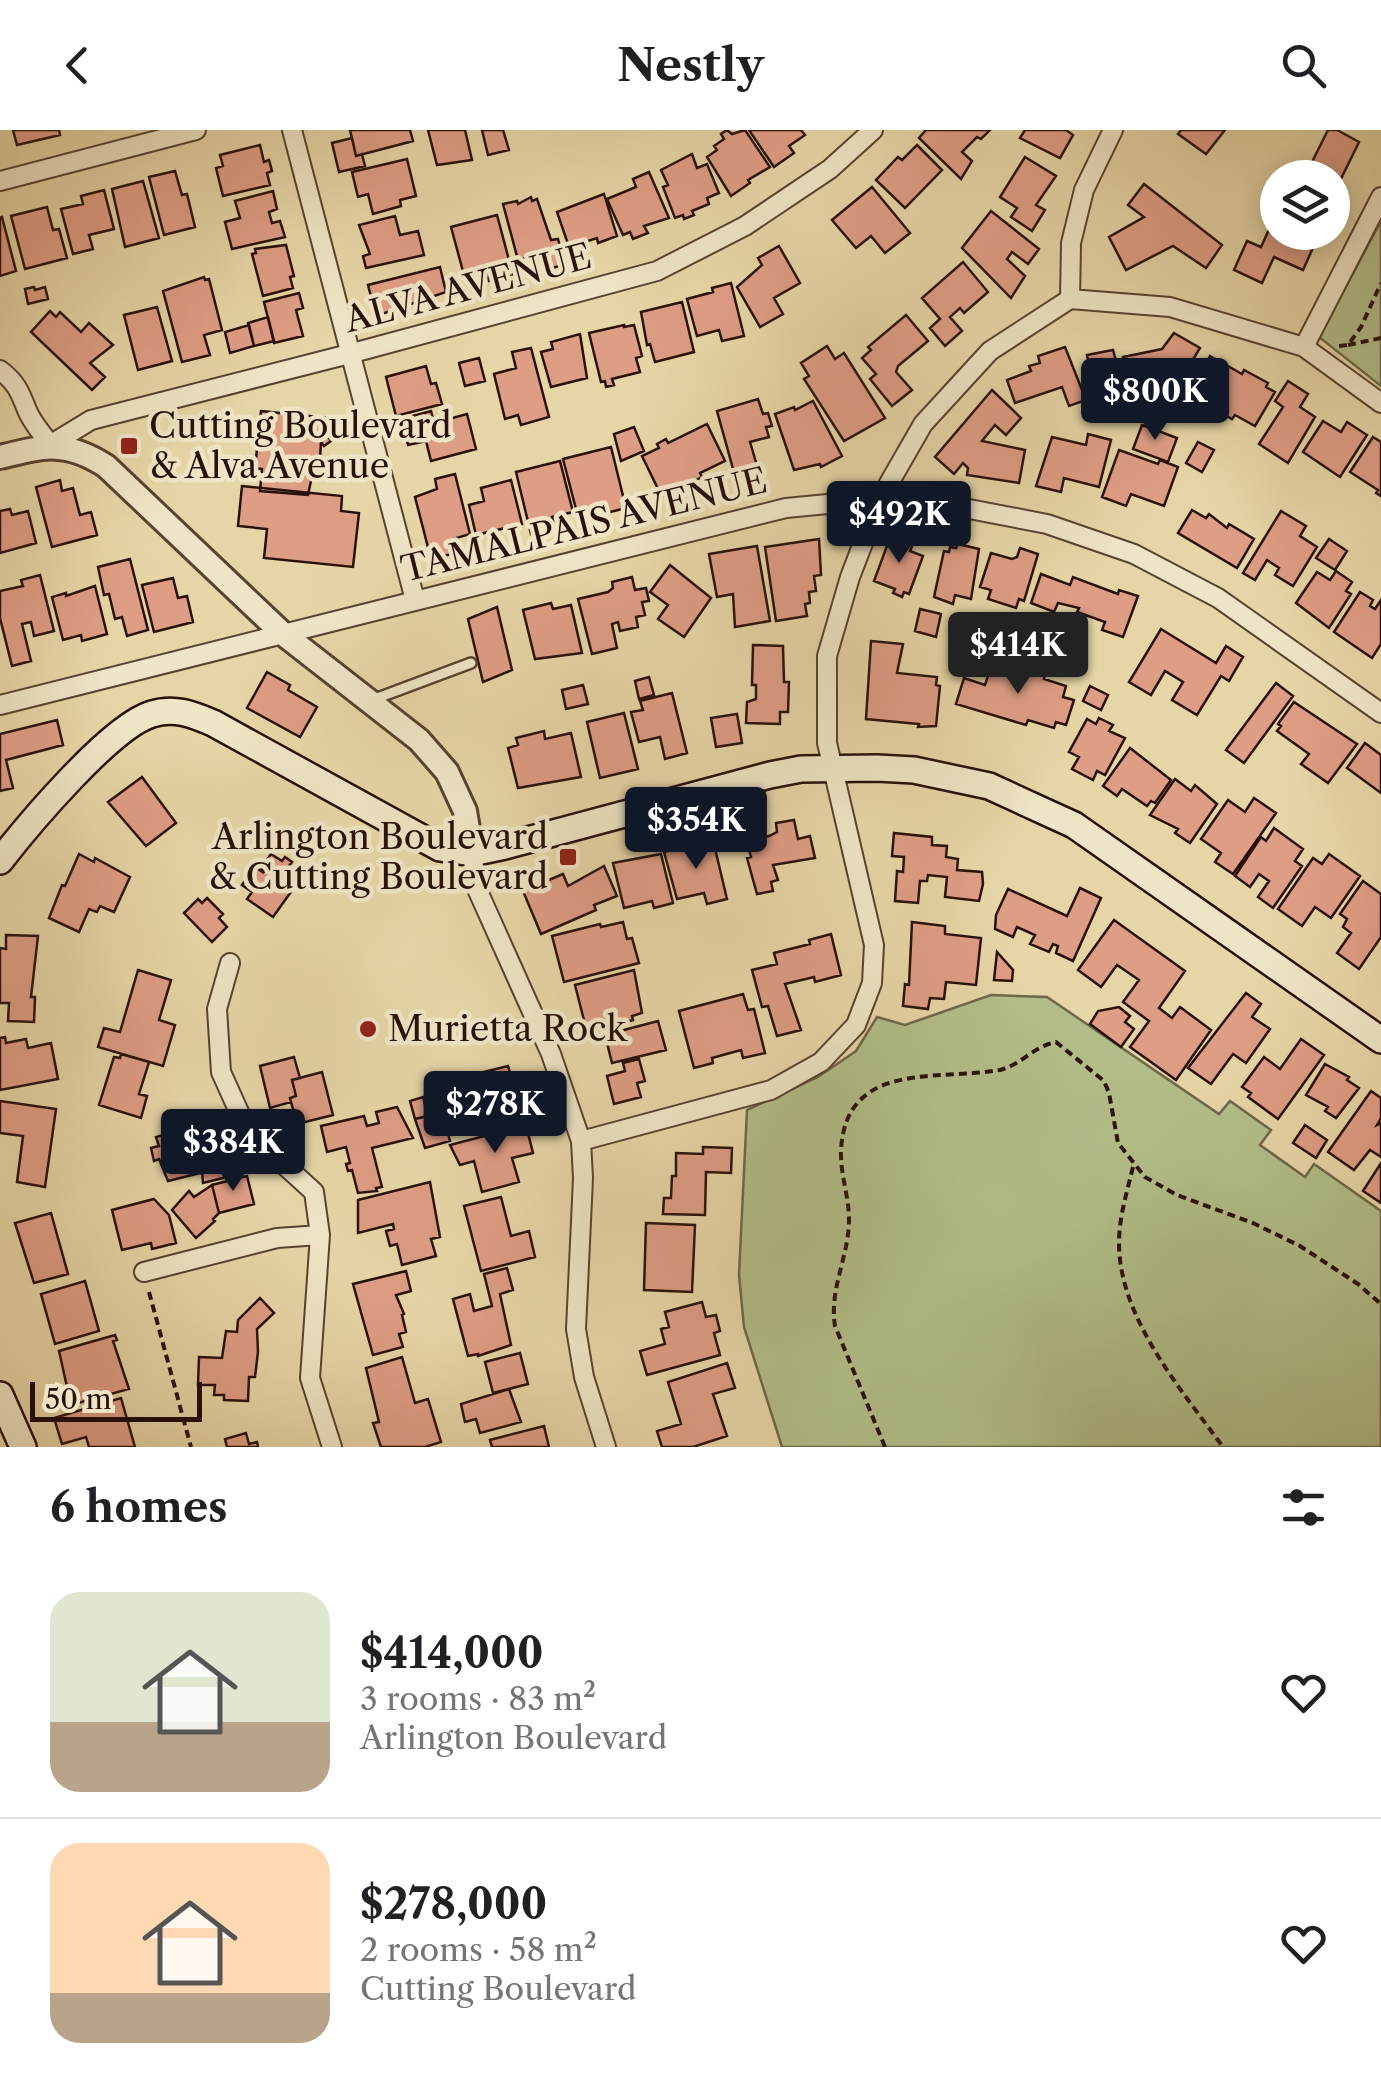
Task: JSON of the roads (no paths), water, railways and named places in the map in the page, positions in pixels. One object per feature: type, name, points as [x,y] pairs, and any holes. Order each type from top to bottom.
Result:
[{"type":"main road","points":[[0,862],[20,835],[122,729],[154,713],[174,710],[212,723],[440,848],[472,853],[770,775],[832,768],[914,770],[989,786],[1074,825],[1381,1040]]},
{"type":"main road","points":[[0,1394],[23,1447]]},
{"type":"street","points":[[0,181],[196,130]]},
{"type":"street","points":[[292,130],[415,600]]},
{"type":"street","name":"ALVA AVENUE","points":[[50,445],[91,420],[656,271],[746,226],[830,169],[873,130]]},
{"type":"street","points":[[1070,299],[1071,243],[1084,190],[1114,130]]},
{"type":"street","points":[[1304,347],[1381,197]]},
{"type":"street","points":[[581,1141],[771,1090],[821,1062],[856,1025],[872,983],[874,945],[832,768],[825,702],[827,656],[850,577],[880,499],[923,424],[990,351],[1070,299],[1170,307],[1304,347],[1381,403]]},
{"type":"street","points":[[0,370],[12,379],[28,413],[50,445]]},
{"type":"street","points":[[0,457],[50,445],[83,451],[106,466],[282,633],[419,740],[447,772],[465,812],[477,889],[550,1054],[581,1141],[576,1329],[584,1377],[606,1447]]},
{"type":"street","name":"TAMALPAIS AVENUE","points":[[0,705],[786,508],[880,499],[964,508],[1047,524],[1134,554],[1218,598],[1381,713]]},
{"type":"street","points":[[230,963],[217,1009],[220,1072],[248,1132],[314,1192],[320,1235],[310,1378],[332,1447]]},
{"type":"street","points":[[144,1272],[277,1238],[320,1235]]},
{"type":"lane","points":[[370,701],[471,663]]},
{"type":"place","name":"Cutting Boulevard & Alva Avenue","points":[[129,446]]},
{"type":"place","name":"Arlington Boulevard & Cutting Boulevard","points":[[568,857]]},
{"type":"place","name":"Murietta Rock","points":[[368,1029]]}]
